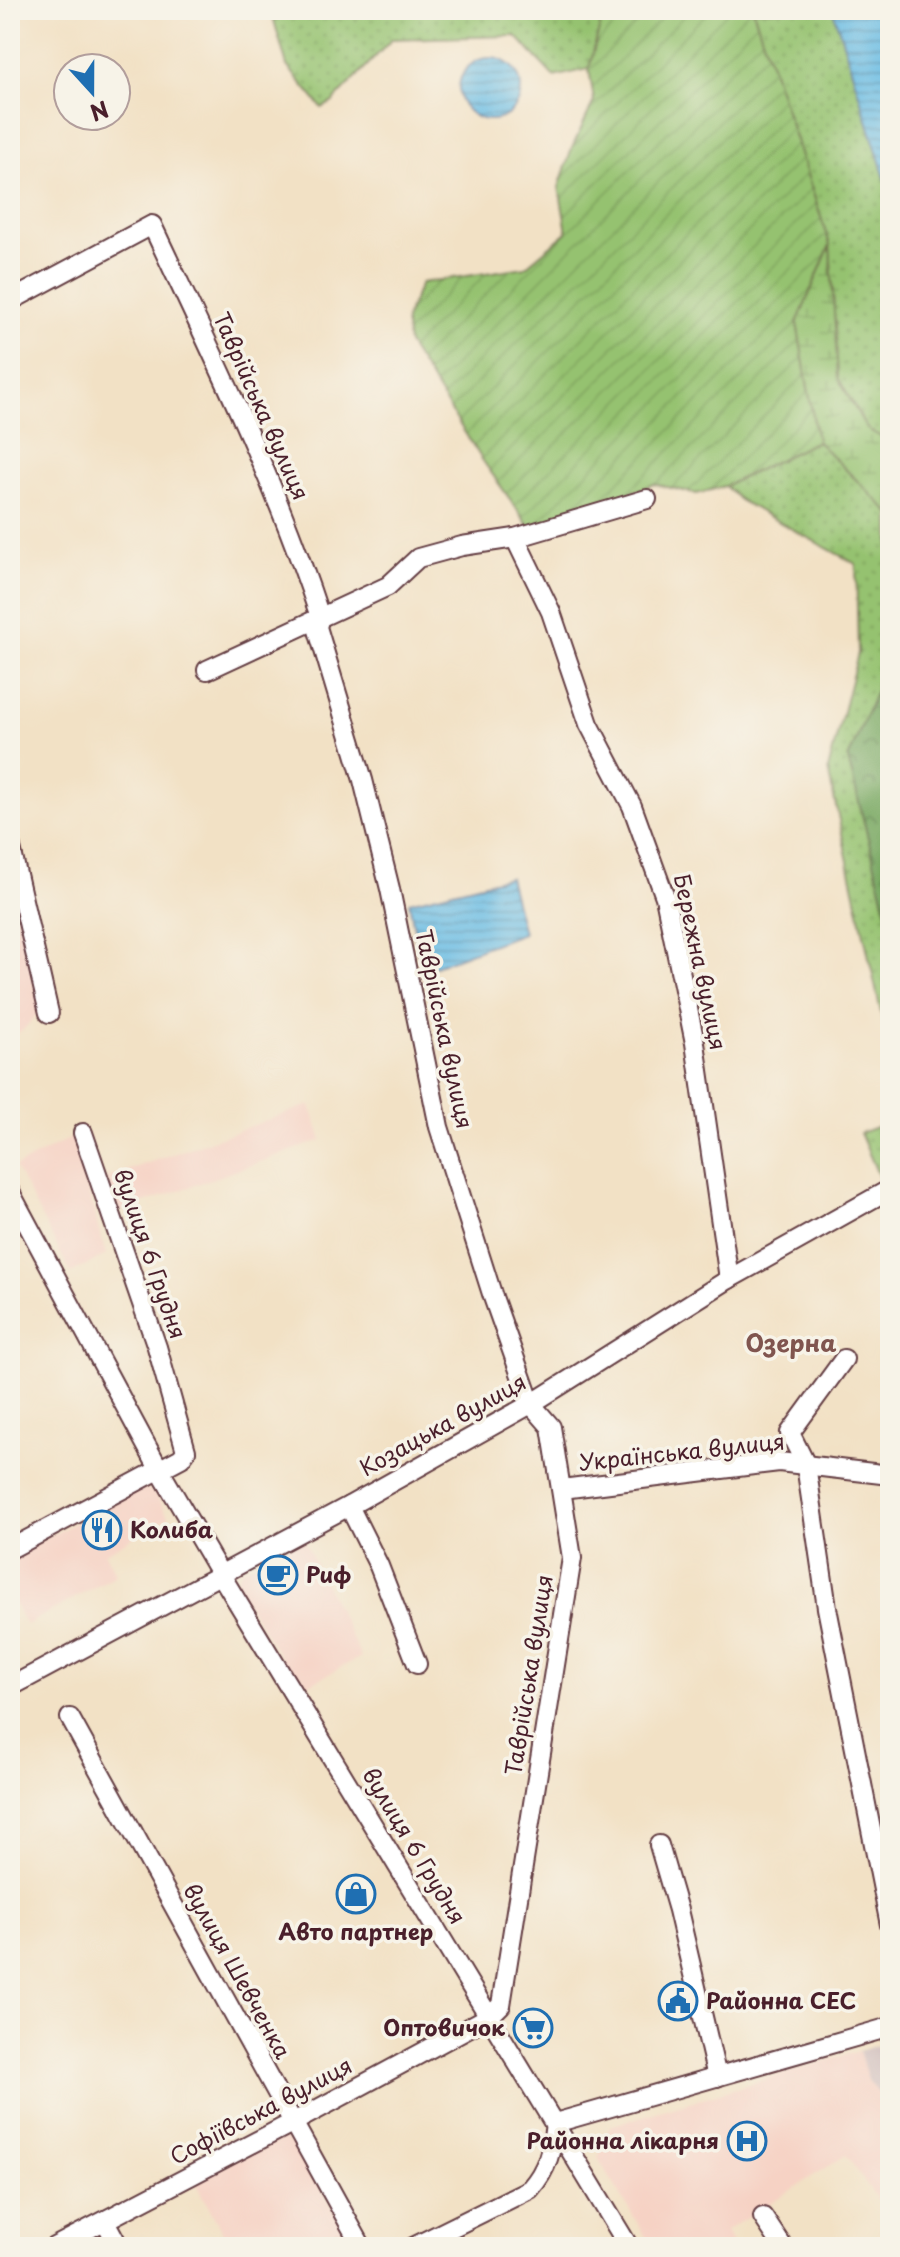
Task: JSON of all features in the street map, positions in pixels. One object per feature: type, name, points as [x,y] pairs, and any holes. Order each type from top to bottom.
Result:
[{"type":"street","name":"Таврійська вулиця","points":[[10,301],[152,225],[291,531],[320,617],[317,627],[363,780],[390,889],[439,1127],[531,1404],[551,1427],[572,1558],[501,2005],[490,2016]]},
{"type":"street","points":[[207,670],[388,586],[418,558],[462,546],[515,538],[647,499]]},
{"type":"street","name":"Бережна вулиця","points":[[515,538],[551,612],[589,724],[632,806],[665,897],[695,1043],[729,1279]]},
{"type":"street","points":[[10,844],[49,1013]]},
{"type":"street","name":"вулиця 6 Грудня","points":[[83,1133],[157,1347],[186,1451],[181,1458],[159,1469]]},
{"type":"street","name":"Козацька вулиця","points":[[10,1687],[349,1506],[531,1404],[729,1279],[890,1189]]},
{"type":"street","name":"вулиця 6 Грудня","points":[[10,1192],[159,1469],[221,1575],[629,2247]]},
{"type":"street","name":"Українська вулиця","points":[[806,1465],[790,1433],[844,1359]]},
{"type":"street","name":"Українська вулиця","points":[[562,1489],[779,1462],[890,1475]]},
{"type":"street","points":[[806,1465],[827,1608],[890,1925]]},
{"type":"street","points":[[10,1549],[159,1469]]},
{"type":"street","points":[[349,1506],[379,1566],[417,1664]]},
{"type":"street","name":"вулиця Шевченка","points":[[70,1718],[362,2247]]},
{"type":"street","points":[[659,1845],[678,1910],[717,2077]]},
{"type":"street","name":"Софіївська вулиця","points":[[54,2247],[490,2016]]},
{"type":"street","points":[[413,2247],[530,2189],[542,2176],[551,2155],[555,2123],[890,2027]]},
{"type":"street","points":[[763,2217],[783,2247]]},
{"type":"street","points":[[105,2221],[119,2247]]},
{"type":"shaded area","points":[[10,873],[40,1011],[23,1030],[10,1037]]},
{"type":"shaded area","points":[[310,1105],[322,1140],[118,1212],[106,1178]]},
{"type":"shaded area","points":[[77,1135],[91,1177],[86,1184],[106,1255],[71,1273],[15,1167]]},
{"type":"shaded area","points":[[143,1487],[155,1493],[169,1517],[105,1553],[116,1575],[26,1625],[10,1596],[10,1557]]},
{"type":"shaded area","points":[[303,1538],[361,1657],[300,1689],[237,1587],[237,1577],[243,1569]]},
{"type":"shaded area","points":[[890,2042],[890,2107],[868,2080],[859,2051]]},
{"type":"shaded area","name":"Районна лікарня","points":[[859,2051],[868,2080],[890,2107],[890,2217],[846,2155],[726,2231],[734,2247],[652,2247],[598,2158],[610,2126]]},
{"type":"shaded area","points":[[275,2139],[290,2139],[299,2149],[355,2247],[231,2247],[194,2181]]},
{"type":"green space","points":[[271,10],[604,10],[589,69],[554,77],[516,36],[392,39],[333,102],[322,108],[287,66]]},
{"type":"green space","points":[[604,10],[753,10],[830,245],[797,323],[817,441],[725,486],[697,494],[654,484],[531,529],[408,344],[405,320],[421,283],[525,267],[567,232],[559,187],[572,148],[594,101],[589,69]]},
{"type":"green space","points":[[753,10],[833,10],[890,194],[890,442],[867,429],[838,378],[830,245]]},
{"type":"green space","points":[[830,245],[838,378],[867,429],[890,442],[890,513],[817,441],[797,323]]},
{"type":"green space","points":[[817,441],[890,513],[889,1049],[828,770],[858,653],[856,564],[739,500],[725,486]]},
{"type":"green space","points":[[885,669],[890,682],[890,925],[848,759]]},
{"type":"green space","points":[[890,1122],[890,1182],[883,1186],[860,1133]]},
{"type":"water","points":[[833,10],[881,10],[890,42],[890,194]]},
{"type":"water","points":[[490,58],[512,67],[521,89],[512,111],[490,120],[468,111],[459,89],[468,67]]},
{"type":"water","points":[[509,877],[523,933],[422,971],[409,902]]},
{"type":"place","name":"Колиба","points":[[102,1530]]},
{"type":"place","name":"Риф","points":[[278,1575]]},
{"type":"place","name":"Авто партнер","points":[[356,1894]]},
{"type":"place","name":"Районна СЕС","points":[[678,2001]]},
{"type":"place","name":"Оптовичок","points":[[533,2028]]},
{"type":"place","name":"Районна лікарня","points":[[747,2141]]},
{"type":"district","name":"Озерна","points":[[791,1344]]}]
